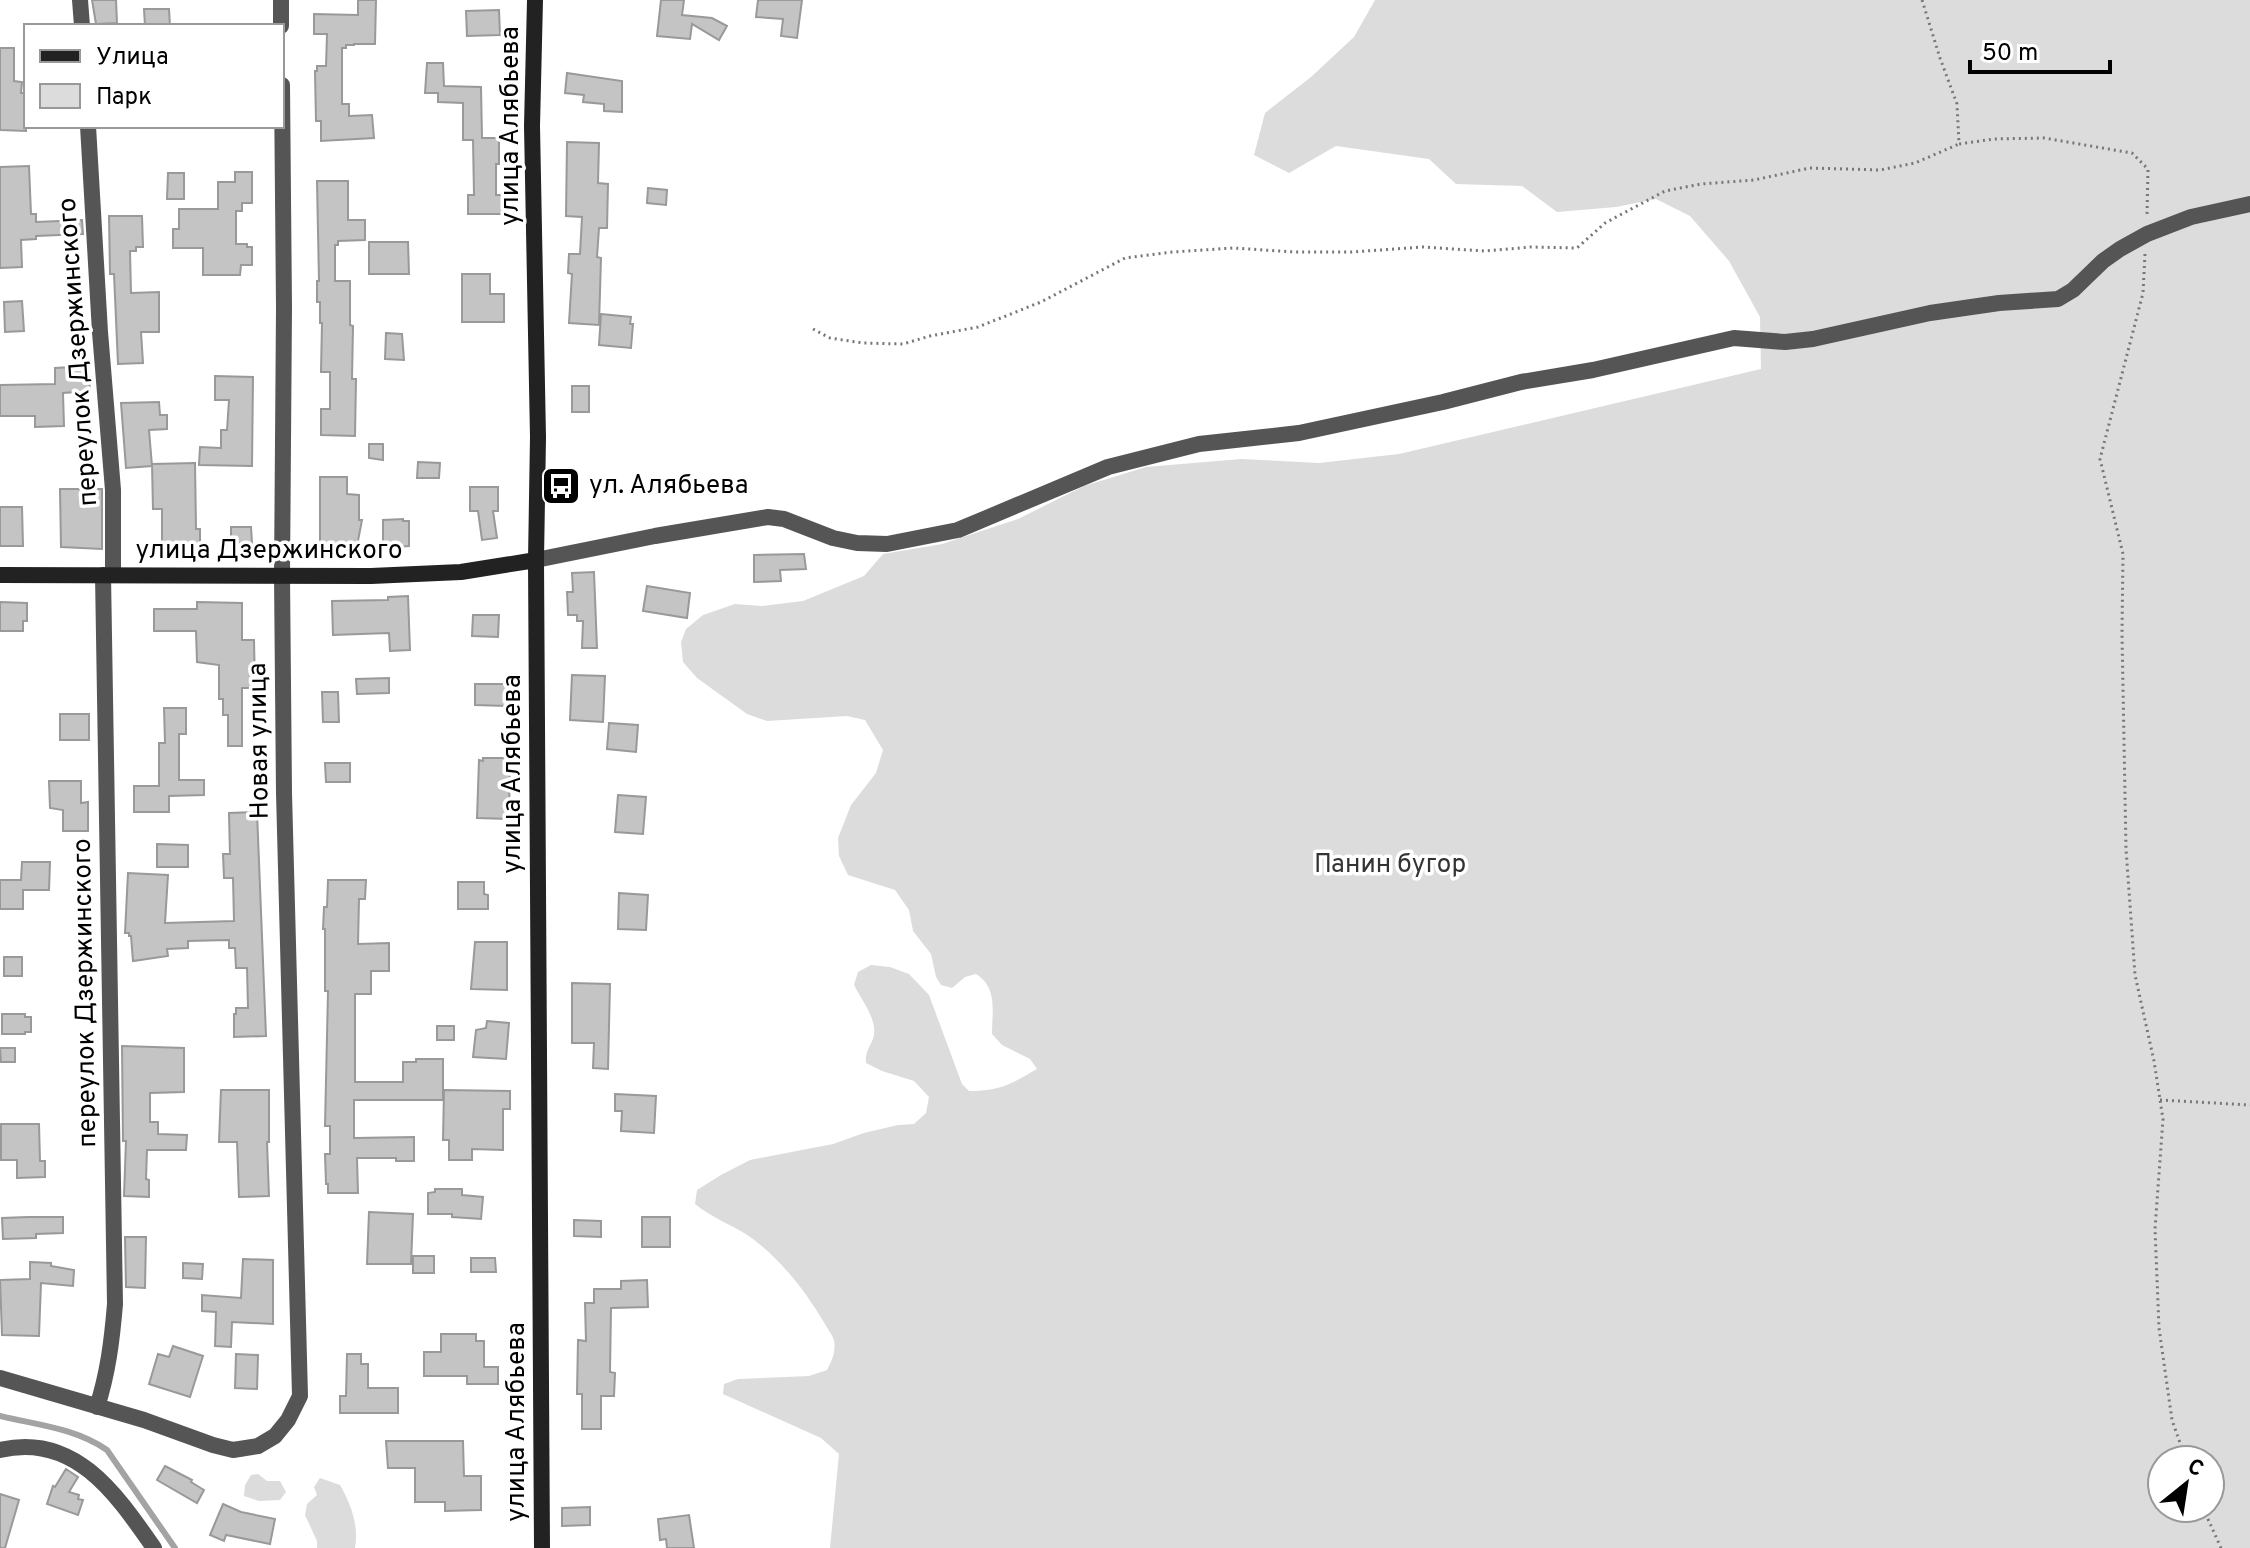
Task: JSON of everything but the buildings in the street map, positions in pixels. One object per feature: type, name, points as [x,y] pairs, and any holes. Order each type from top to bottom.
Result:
[{"type":"main road","name":"улица Алябьева","points":[[535,0],[532,126],[538,437],[536,560],[542,1548]]},
{"type":"main road","name":"улица Дзержинского","points":[[0,575],[371,576],[461,572],[536,560]]},
{"type":"street","points":[[80,0],[82,24]]},
{"type":"street","points":[[281,0],[281,24]]},
{"type":"street","name":"переулок Дзержинского","points":[[88,128],[113,490],[108,575],[115,1304],[106,1379],[97,1407]]},
{"type":"street","name":"Новая улица","points":[[97,1407],[233,1450],[258,1446],[275,1436],[288,1420],[300,1396],[284,793],[282,128]]},
{"type":"street","points":[[536,560],[768,517],[784,519],[833,538],[857,543],[887,544],[958,530],[1108,467],[1199,444],[1299,433],[1521,382],[1593,370],[1734,338],[1785,342],[1944,311],[2058,299],[2073,290],[2120,249],[2147,234],[2191,217],[2250,204]]},
{"type":"street","points":[[0,1378],[97,1407]]},
{"type":"street","points":[[0,1450],[19,1447],[50,1451],[66,1455],[82,1465],[116,1497],[154,1548]]},
{"type":"path","points":[[1922,0],[1957,104],[1959,144]]},
{"type":"path","points":[[813,329],[830,338],[903,344],[978,327],[1041,302],[1125,258],[1173,252],[1233,248],[1295,252],[1423,247],[1484,251],[1531,247],[1577,248],[1605,223],[1665,191],[1701,184],[1754,180],[1810,168],[1880,170],[1915,163],[1959,144],[1994,139],[2044,138],[2132,153],[2148,169],[2143,293],[2100,459],[2123,554],[2126,849],[2135,975],[2163,1119],[2155,1229],[2159,1328],[2172,1420],[2180,1444]]},
{"type":"path","points":[[2160,1100],[2250,1105]]},
{"type":"path","points":[[2210,1524],[2221,1548]]},
{"type":"green space","name":"Панин бугор","points":[[1375,0],[2250,0],[2250,1548],[830,1548],[839,1454],[821,1438],[723,1394],[724,1384],[738,1379],[809,1376],[827,1370],[834,1352],[834,1340],[810,1300],[784,1268],[753,1239],[695,1204],[697,1190],[750,1160],[833,1144],[898,1125],[914,1124],[926,1113],[929,1097],[914,1081],[866,1063],[874,1025],[854,985],[858,972],[871,965],[890,967],[909,974],[929,995],[962,1084],[969,1091],[1005,1086],[1037,1069],[1030,1059],[1002,1045],[992,1034],[991,993],[983,980],[976,974],[965,977],[952,988],[941,985],[931,954],[913,931],[909,910],[895,890],[848,875],[839,856],[838,838],[851,805],[876,773],[883,750],[865,720],[847,716],[767,721],[747,714],[697,678],[683,662],[681,642],[686,629],[703,615],[735,604],[762,606],[803,601],[864,576],[883,554],[942,544],[1018,519],[1084,486],[1146,467],[1241,459],[1319,463],[1399,454],[1761,369],[1760,317],[1729,261],[1690,216],[1656,199],[1616,207],[1557,212],[1522,186],[1456,184],[1429,159],[1336,146],[1289,173],[1254,155],[1265,113],[1311,77],[1354,37]]},
{"type":"green space","points":[[258,1474],[267,1481],[280,1481],[286,1492],[280,1500],[259,1501],[244,1496],[245,1485],[251,1475]]},
{"type":"green space","points":[[320,1478],[340,1485],[344,1492],[355,1523],[355,1548],[317,1548],[305,1515],[307,1504],[317,1495],[314,1487]]},
{"type":"waterway","points":[[0,1416],[69,1432],[107,1450],[175,1548]]},
{"type":"place","name":"ул. Алябьева","points":[[561,486]]}]
